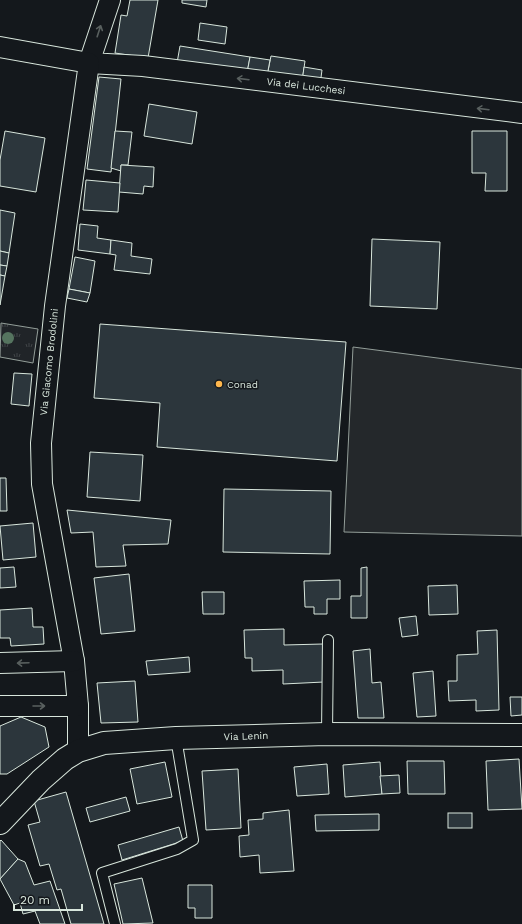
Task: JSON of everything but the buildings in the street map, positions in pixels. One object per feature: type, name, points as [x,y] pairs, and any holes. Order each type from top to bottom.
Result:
[{"type":"street","name":"Via Giacomo Brodolini","points":[[78,751],[78,706],[74,661],[42,484],[41,442],[55,306],[89,63],[110,0]]},
{"type":"street","points":[[0,47],[89,63]]},
{"type":"street","name":"Via dei Lucchesi","points":[[89,63],[143,66],[522,113]]},
{"type":"street","points":[[0,663],[74,661]]},
{"type":"street","points":[[0,706],[78,706]]},
{"type":"street","name":"Via Lenin","points":[[0,823],[41,780],[65,759],[78,751],[104,743],[176,738],[327,734],[522,735]]},
{"type":"lane","points":[[327,734],[328,640]]},
{"type":"lane","points":[[115,924],[102,873],[177,849],[193,840],[176,738]]},
{"type":"green space","points":[[1,323],[38,329],[33,363],[0,357]]},
{"type":"shaded area","points":[[353,347],[522,369],[522,536],[344,532]]},
{"type":"place","name":"Conad","points":[[219,384]]}]
